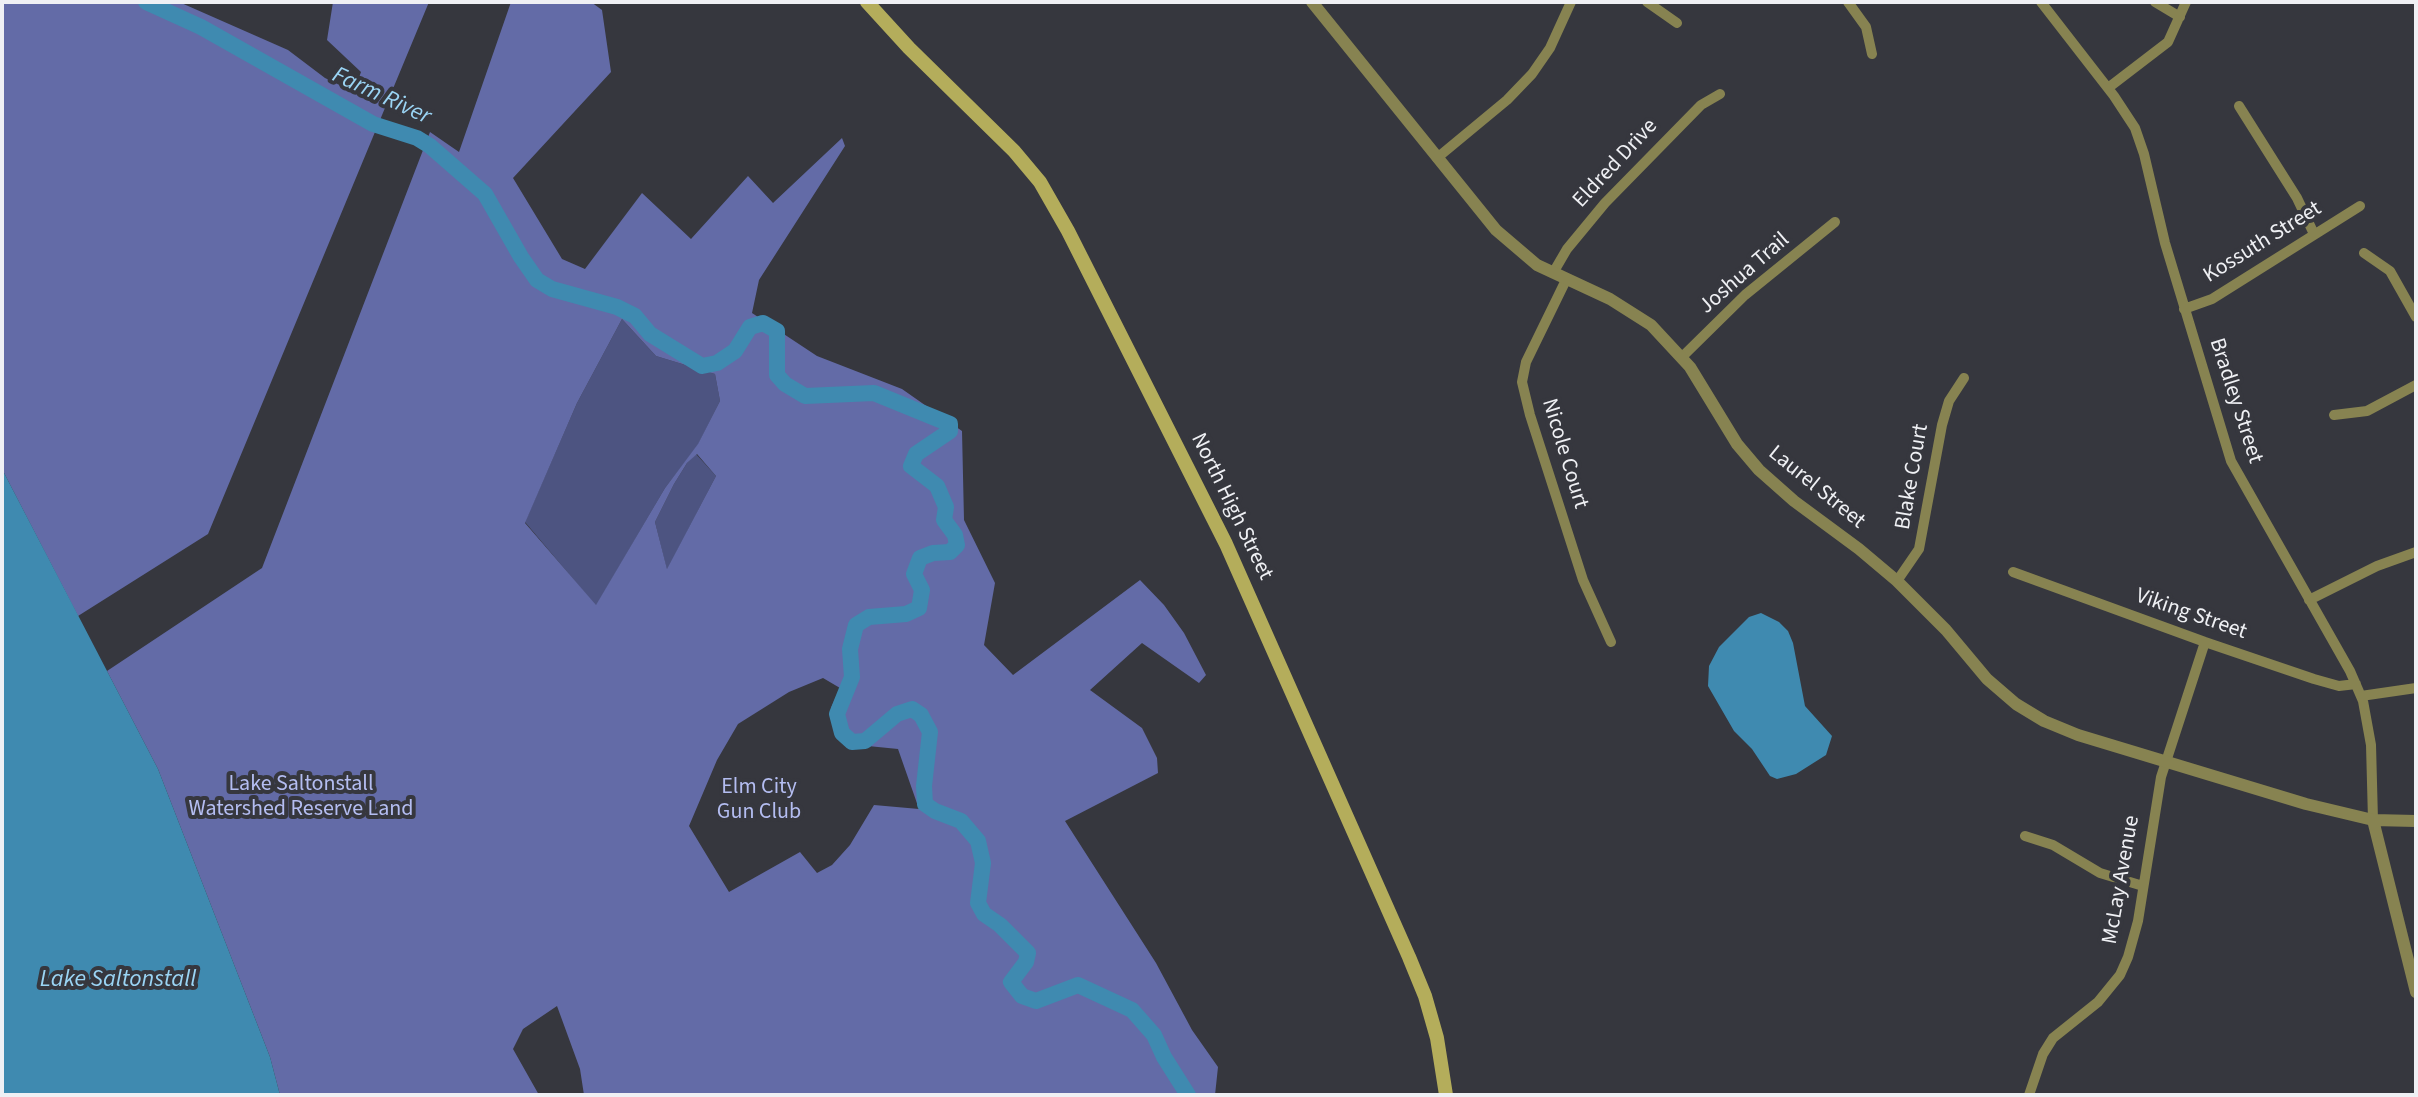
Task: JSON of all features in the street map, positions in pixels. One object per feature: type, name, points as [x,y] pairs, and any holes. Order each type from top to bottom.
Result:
[{"type":"main road","name":"North High Street","points":[[867,2],[909,48],[1014,151],[1040,182],[1068,231],[1226,544],[1409,957],[1429,1010],[1446,1095]]},
{"type":"street","name":"Laurel Street","points":[[1312,2],[1496,230],[1524,255],[1566,280],[1610,299],[1639,316],[1664,337],[1682,357],[1737,444],[1759,470],[1897,581],[1946,630],[1994,686],[2025,710],[2058,728],[2306,804],[2373,820],[2416,821]]},
{"type":"street","points":[[1437,158],[1507,100],[1532,74],[1550,48],[1571,2]]},
{"type":"street","points":[[1647,2],[1677,23]]},
{"type":"street","points":[[1848,2],[1866,27],[1872,54]]},
{"type":"street","name":"Bradley Street","points":[[2041,2],[2128,116],[2140,142],[2184,309],[2236,473],[2361,696],[2369,728],[2373,820]]},
{"type":"street","points":[[2155,2],[2180,17]]},
{"type":"street","points":[[2108,88],[2168,42],[2186,2]]},
{"type":"street","name":"Eldred Drive","points":[[1553,273],[1567,249],[1605,203],[1691,114],[1720,94]]},
{"type":"street","points":[[2239,106],[2297,198],[2314,234]]},
{"type":"street","name":"Kossuth Street","points":[[2184,309],[2212,299],[2360,206]]},
{"type":"street","name":"Joshua Trail","points":[[1682,357],[1745,295],[1835,222]]},
{"type":"street","points":[[2364,253],[2390,271],[2416,317]]},
{"type":"street","name":"Nicole Court","points":[[1566,280],[1523,369],[1522,382],[1583,580],[1611,642]]},
{"type":"street","name":"Blake Court","points":[[1897,581],[1919,549],[1942,425],[1949,401],[1964,378]]},
{"type":"street","points":[[2334,415],[2367,411],[2416,385]]},
{"type":"street","points":[[2309,600],[2377,566],[2416,552]]},
{"type":"street","name":"Viking Street","points":[[2013,572],[2205,642],[2339,686],[2356,684]]},
{"type":"street","name":"McLay Avenue","points":[[2029,1095],[2043,1054],[2053,1038],[2098,1002],[2120,975],[2133,945],[2161,777],[2205,642]]},
{"type":"street","points":[[2361,696],[2416,688]]},
{"type":"street","points":[[2373,820],[2376,842],[2416,992]]},
{"type":"street","points":[[2025,836],[2053,845],[2100,873],[2143,886]]},
{"type":"shaded area","points":[[622,319],[656,356],[715,374],[720,401],[698,445],[665,488],[596,606],[525,522],[577,403]]},
{"type":"shaded area","points":[[696,454],[716,476],[667,570],[655,522],[674,484]]},
{"type":"green space","points":[[2,2],[179,2],[288,50],[325,78],[354,92],[361,72],[327,40],[333,2],[429,2],[208,534],[78,616],[2,469]]},
{"type":"green space","name":"Lake Saltonstall Watershed Reserve Land","points":[[511,2],[591,2],[602,10],[611,72],[513,178],[562,259],[585,269],[642,193],[691,239],[748,176],[773,203],[842,138],[845,146],[759,280],[752,313],[817,356],[902,389],[962,431],[964,520],[995,583],[984,645],[1013,675],[1140,580],[1164,605],[1184,633],[1206,675],[1199,683],[1142,643],[1090,690],[1142,728],[1157,758],[1158,773],[1065,821],[1156,963],[1192,1030],[1218,1067],[1215,1095],[584,1095],[580,1069],[557,1006],[523,1029],[513,1049],[539,1095],[280,1095],[270,1057],[158,769],[107,671],[262,568],[430,132],[459,152]],"holes":[[[622,319],[656,356],[715,374],[720,401],[698,444],[665,488],[596,605],[525,523],[577,403]],[[697,454],[716,476],[667,569],[655,522],[687,463]],[[823,678],[840,688],[831,708],[835,730],[848,748],[898,749],[919,809],[874,805],[850,845],[832,865],[817,873],[800,852],[729,892],[689,826],[717,760],[738,724],[789,692]]]},
{"type":"water","name":"Lake Saltonstall","points":[[2,469],[158,769],[270,1057],[280,1095],[2,1095]]},
{"type":"water","points":[[1761,613],[1779,622],[1788,631],[1805,706],[1832,736],[1826,755],[1796,774],[1777,779],[1770,776],[1752,749],[1734,731],[1708,686],[1709,666],[1719,647],[1749,617]]},
{"type":"waterway","name":"Farm River","points":[[146,2],[201,27],[373,124],[417,138],[430,146],[485,194],[537,280],[552,289],[617,307],[635,316],[650,334],[702,366],[717,363],[735,351],[750,327],[763,323],[777,331],[777,375],[805,396],[874,393],[950,424],[950,431],[916,454],[911,466],[937,486],[946,507],[944,520],[955,535],[957,545],[950,552],[920,558],[914,574],[922,590],[919,608],[906,614],[869,617],[856,625],[850,649],[852,677],[837,714],[842,733],[852,742],[865,741],[897,714],[912,709],[921,715],[930,732],[925,804],[961,821],[978,841],[983,863],[978,903],[984,914],[1028,953],[1026,962],[1011,982],[1022,996],[1036,1001],[1078,985],[1132,1010],[1154,1035],[1188,1095]]},
{"type":"park label","name":"Elm City Gun Club","points":[[759,800]]}]
